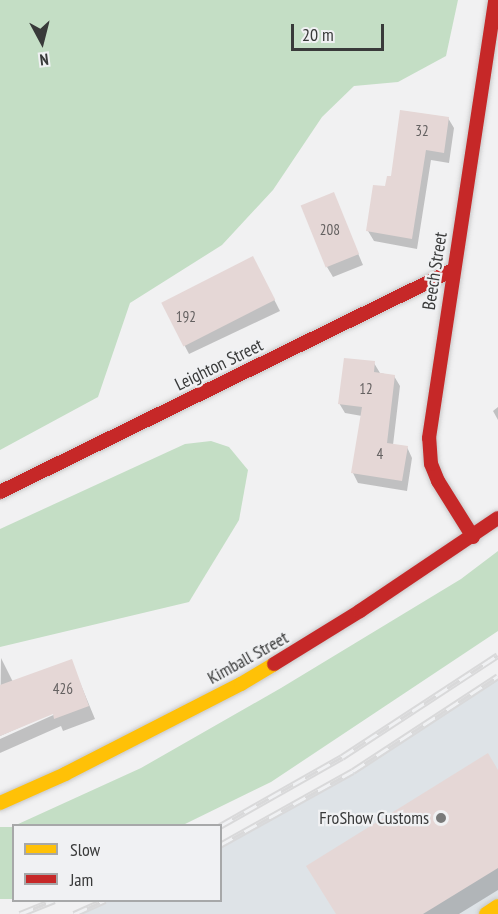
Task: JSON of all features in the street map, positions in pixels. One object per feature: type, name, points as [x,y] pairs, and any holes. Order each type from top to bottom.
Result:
[{"type":"main road","name":"Beech Street","points":[[473,537],[438,481],[428,451],[453,270],[495,0]]},
{"type":"main road","name":"Leighton Street","points":[[0,492],[453,270]]},
{"type":"main road","name":"Kimball Street","points":[[0,803],[65,774],[242,684],[311,643],[473,537],[498,518]]},
{"type":"main road","points":[[486,914],[498,906]]},
{"type":"shaded area","points":[[498,676],[498,914],[74,914],[103,902],[222,902],[222,844],[353,771]]},
{"type":"green space","points":[[0,0],[458,0],[446,56],[398,82],[354,86],[322,117],[273,190],[222,245],[130,303],[98,397],[0,450]]},
{"type":"green space","points":[[211,441],[229,447],[248,470],[239,520],[189,602],[0,647],[0,529],[185,444]]},
{"type":"green space","points":[[498,551],[498,631],[271,782],[185,824],[18,824],[141,768],[281,688],[461,579]]},
{"type":"green space","points":[[0,827],[12,827],[12,899],[0,899]]},
{"type":"building","points":[[400,110],[449,117],[444,153],[426,150],[412,239],[366,231],[373,185],[385,186],[387,176],[391,176]]},
{"type":"building","points":[[334,192],[359,254],[326,268],[301,205]]},
{"type":"building","points":[[253,256],[275,300],[183,346],[161,303]]},
{"type":"building","points":[[344,358],[375,361],[374,372],[395,375],[387,443],[408,446],[402,481],[351,473],[362,407],[338,404]]},
{"type":"building","points":[[72,659],[89,706],[54,719],[53,714],[0,736],[0,685]]},
{"type":"building","name":"FroShow Customs","points":[[488,753],[498,770],[498,868],[423,914],[336,914],[306,866]]},
{"type":"railway","points":[[222,825],[342,757],[498,655]]},
{"type":"railway","points":[[222,844],[353,771],[498,676]]},
{"type":"railway","points":[[20,914],[49,902]]},
{"type":"railway","points":[[74,914],[101,902]]},
{"type":"traffic: slow","points":[[0,803],[65,774],[241,684],[274,664]]},
{"type":"traffic: slow","points":[[486,914],[498,906]]},
{"type":"traffic: jam","points":[[473,537],[438,481],[431,464],[429,438],[495,0]]},
{"type":"traffic: jam","points":[[0,492],[453,270]]},
{"type":"traffic: jam","points":[[274,664],[360,611],[498,518]]},
{"type":"place","name":"FroShow Customs","points":[[441,818]]}]
